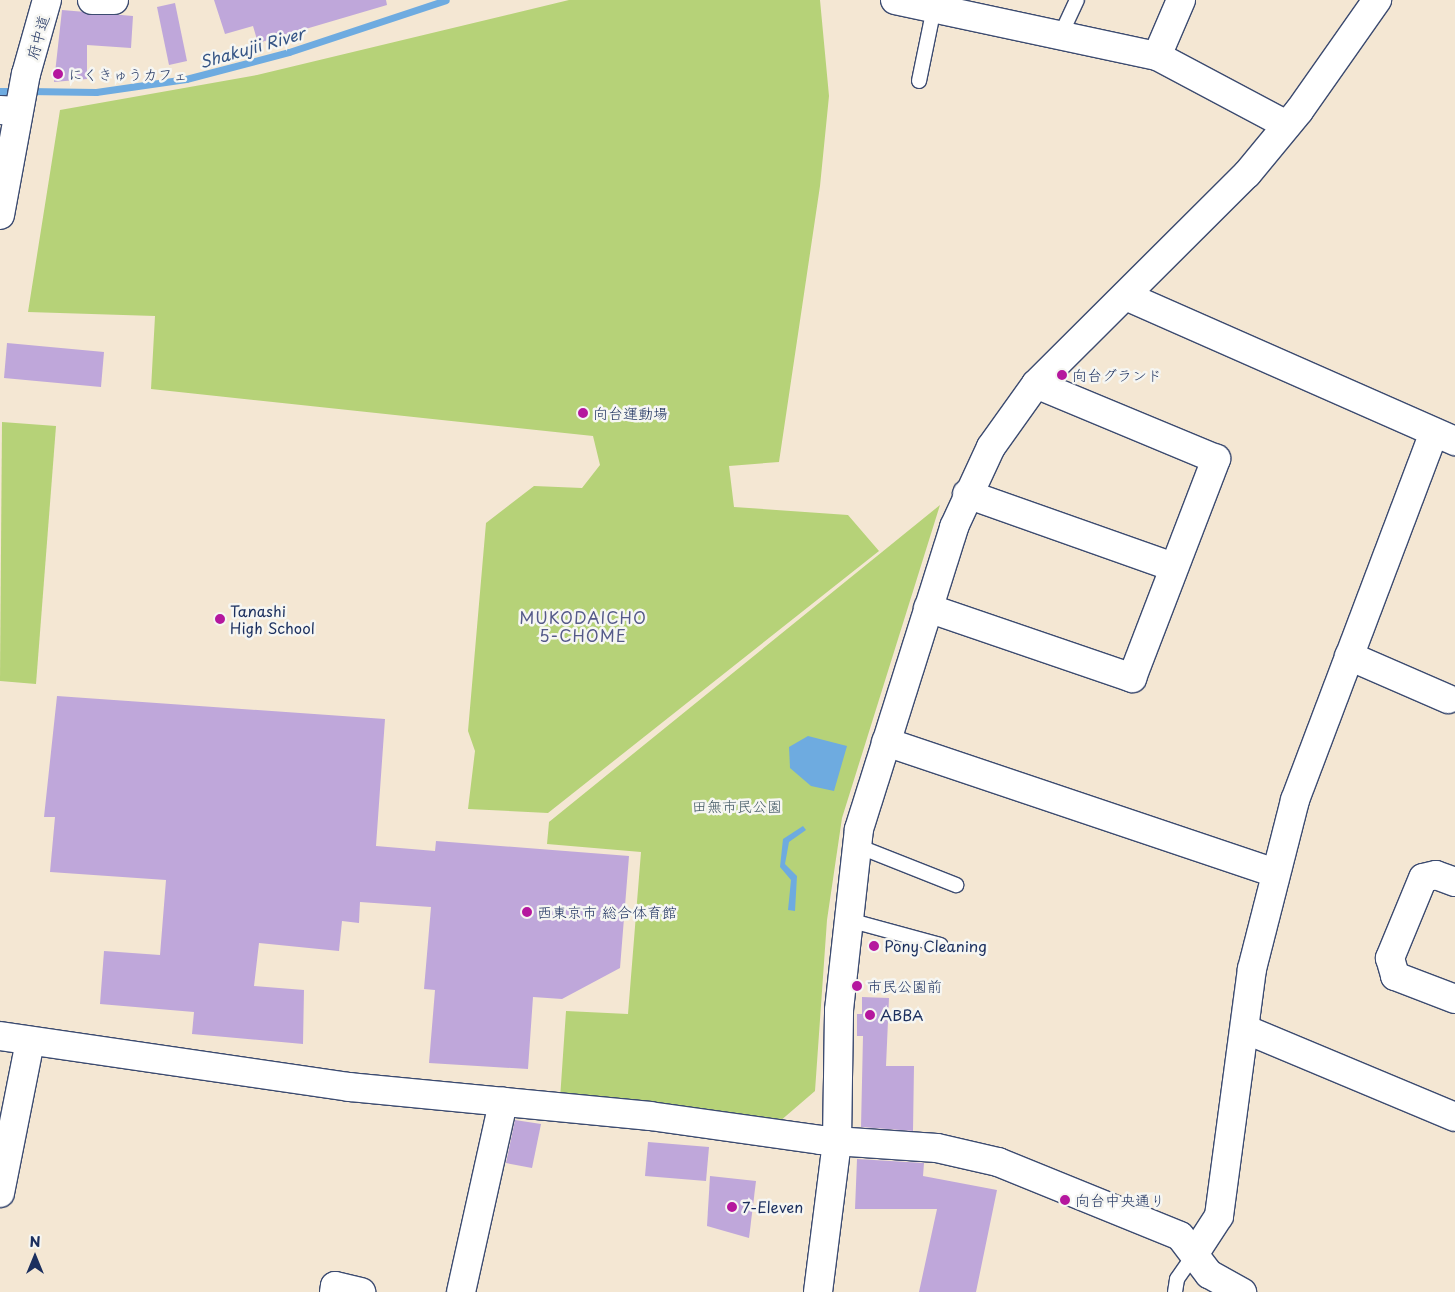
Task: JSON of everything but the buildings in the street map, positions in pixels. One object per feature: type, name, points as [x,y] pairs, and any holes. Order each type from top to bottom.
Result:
[{"type":"street","name":"府中道","points":[[0,215],[13,109],[26,74],[47,0]]},
{"type":"street","points":[[92,0],[114,0]]},
{"type":"street","points":[[896,0],[935,4],[1062,32],[1157,56],[1286,125]]},
{"type":"street","points":[[1157,56],[1181,0]]},
{"type":"street","points":[[818,1292],[837,1141],[845,919],[854,845],[928,608],[968,494],[1012,412],[1036,384],[1247,174],[1286,125],[1377,0]]},
{"type":"street","points":[[1126,296],[1444,438],[1349,656],[1295,800],[1252,969],[1247,1030],[1219,1216],[1195,1254]]},
{"type":"street","points":[[928,608],[1132,678],[1216,458],[1036,384]]},
{"type":"street","points":[[968,494],[1173,567]]},
{"type":"street","points":[[1349,656],[1448,699]]},
{"type":"street","points":[[886,742],[1276,873]]},
{"type":"street","points":[[1455,882],[1436,875],[1423,878],[1390,958],[1395,976],[1455,999]]},
{"type":"street","points":[[1247,1030],[1455,1116]]},
{"type":"street","points":[[0,1036],[234,1072],[837,1141],[936,1148],[998,1162],[1180,1236],[1209,1274],[1242,1292]]},
{"type":"street","points":[[0,1192],[30,1041]]},
{"type":"street","points":[[462,1292],[503,1102]]},
{"type":"street","points":[[334,1292],[335,1286],[361,1292]]},
{"type":"lane","points":[[1062,32],[1077,0]]},
{"type":"lane","points":[[919,81],[935,4]]},
{"type":"lane","points":[[854,845],[956,885]]},
{"type":"lane","points":[[845,919],[941,944]]},
{"type":"lane","points":[[1175,1292],[1177,1279],[1195,1254]]},
{"type":"green space","name":"向台運動場","points":[[569,0],[820,0],[829,96],[820,186],[779,462],[729,466],[734,507],[848,515],[879,551],[548,813],[468,809],[475,751],[468,731],[486,523],[534,486],[582,488],[600,465],[593,436],[151,389],[155,316],[28,312],[60,110],[257,75]]},
{"type":"green space","points":[[2,422],[56,426],[36,684],[0,681]]},
{"type":"green space","name":"田無市民公園","points":[[940,505],[842,818],[827,920],[815,1091],[772,1128],[560,1099],[566,1011],[628,1014],[641,852],[547,844],[549,822]]},
{"type":"water","points":[[808,736],[847,746],[834,791],[811,786],[790,768],[789,747]]},
{"type":"water","points":[[803,826],[806,830],[789,842],[785,864],[797,876],[795,911],[788,910],[791,880],[780,867],[783,839]]},
{"type":"waterway","name":"Shakujii River","points":[[28,91],[96,92],[186,79],[289,52],[446,0]]},
{"type":"waterway","name":"Shakujii River","points":[[0,91],[17,91]]},
{"type":"place","name":"にくきゅうカフェ","points":[[58,74]]},
{"type":"place","name":"向台グランド","points":[[1062,375]]},
{"type":"place","name":"向台運動場","points":[[583,413]]},
{"type":"place","name":"Tanashi High School","points":[[220,619]]},
{"type":"place","name":"西東京市 総合体育館","points":[[527,912]]},
{"type":"place","name":"Pony Cleaning","points":[[874,946]]},
{"type":"place","name":"市民公園前","points":[[857,986]]},
{"type":"place","name":"ABBA","points":[[870,1015]]},
{"type":"place","name":"向台中央通り","points":[[1065,1200]]},
{"type":"place","name":"7-Eleven","points":[[732,1207]]},
{"type":"district","name":"MUKODAICHO 5-CHOME","points":[[583,626]]}]
